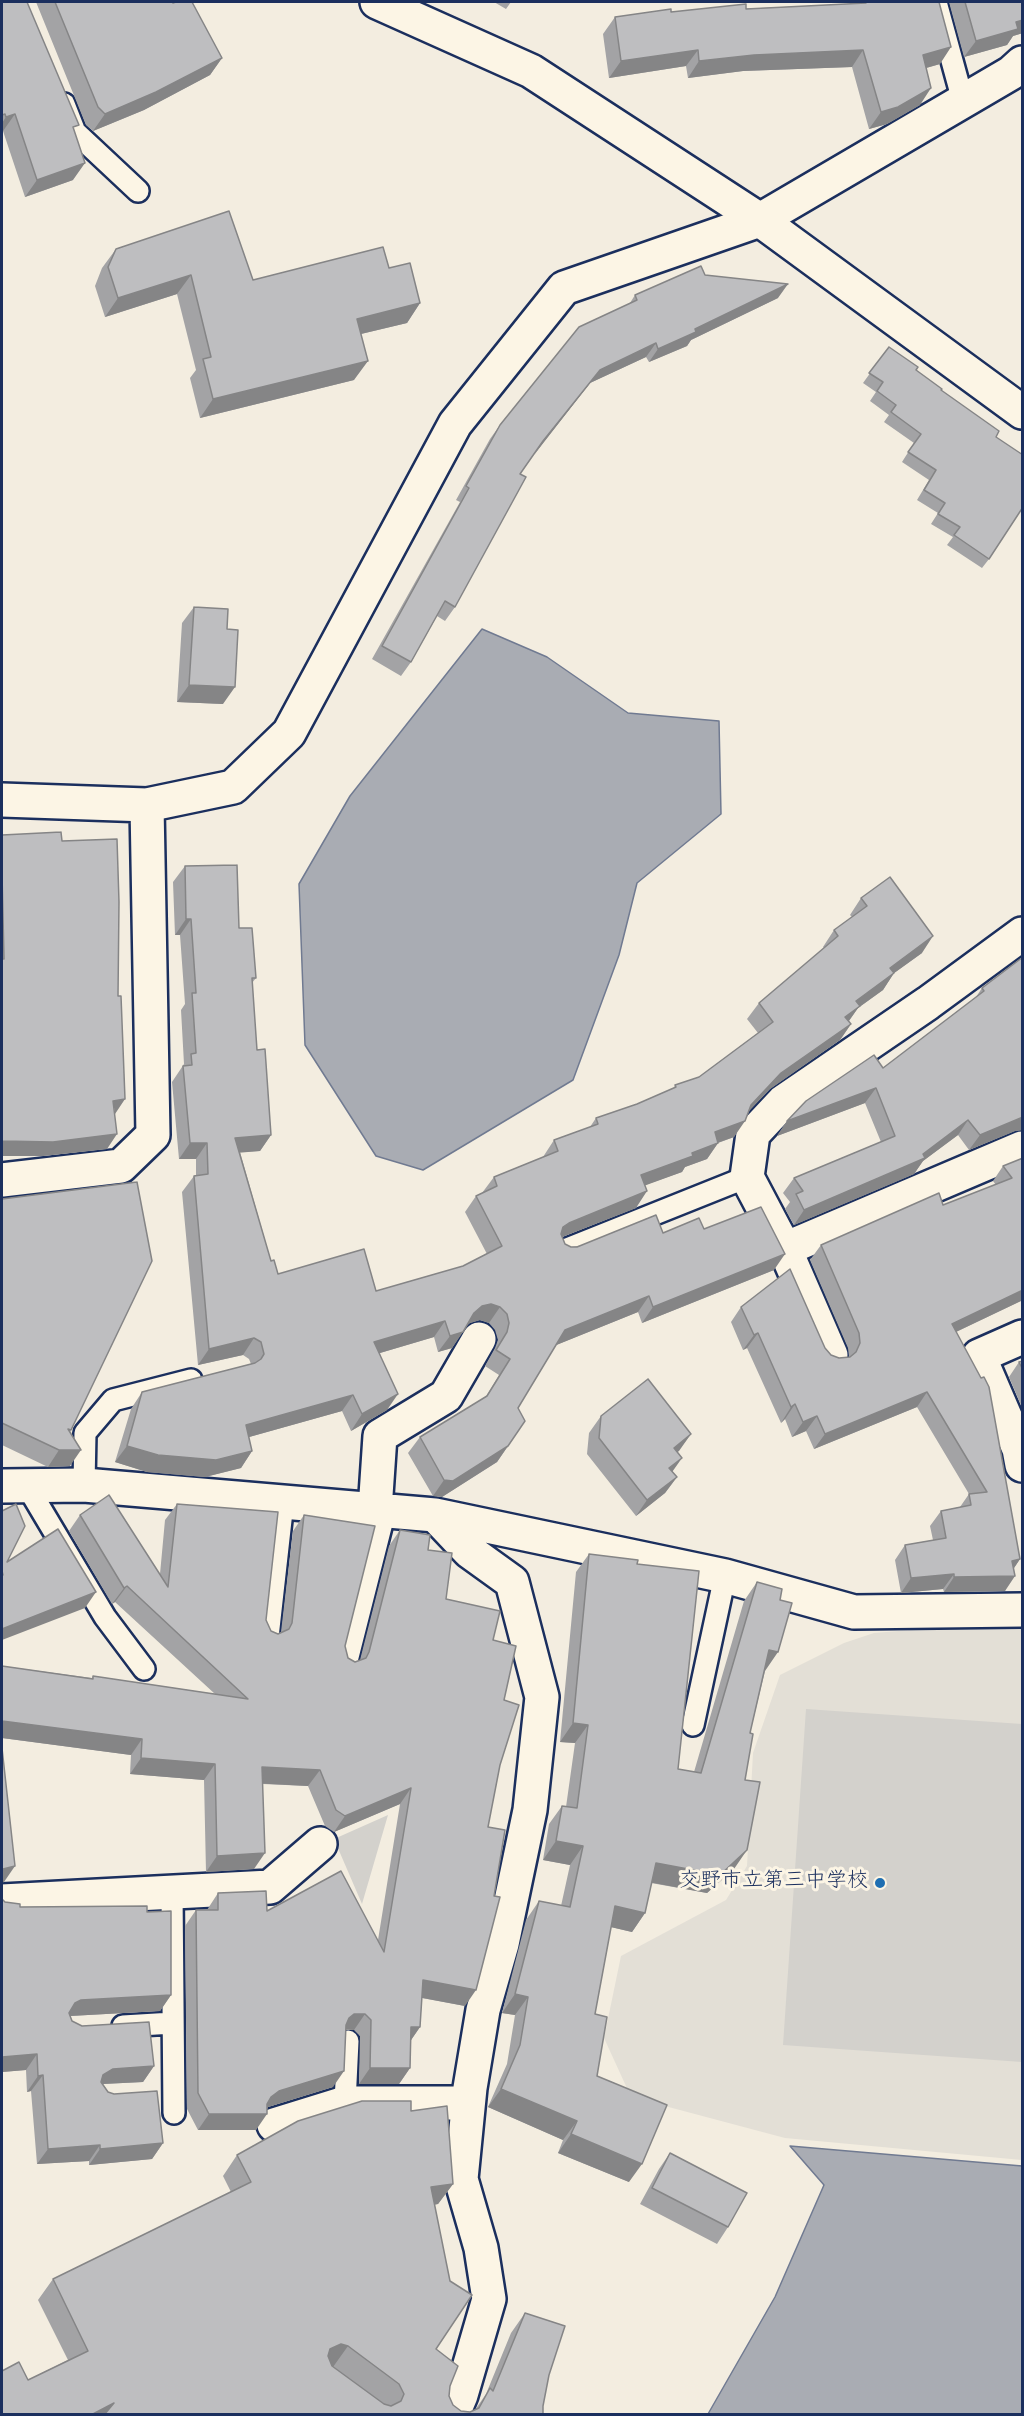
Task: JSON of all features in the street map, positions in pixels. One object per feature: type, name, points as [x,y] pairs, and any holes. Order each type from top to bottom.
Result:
[{"type":"street","points":[[377,2],[531,71],[760,220],[1023,412]]},
{"type":"street","points":[[2,801],[147,805],[233,787],[290,733],[454,424],[564,288],[760,220],[1011,73],[1023,63]]},
{"type":"street","points":[[2,1180],[121,1166],[153,1135],[147,805]]},
{"type":"street","points":[[831,1355],[784,1249],[747,1177],[753,1134],[783,1102],[928,1003],[1023,934]]},
{"type":"street","points":[[784,1249],[1023,1148]]},
{"type":"street","points":[[1023,1336],[979,1356],[1019,1449],[1023,1465]]},
{"type":"street","points":[[380,1511],[380,1436],[446,1396],[478,1339]]},
{"type":"street","points":[[14,1486],[84,1485],[435,1515],[725,1576],[854,1612],[1023,1610]]},
{"type":"street","points":[[435,1515],[469,1551],[512,1582],[542,1697],[530,1810],[502,1944],[483,2010],[468,2103],[461,2179],[481,2248],[489,2299],[453,2415]]},
{"type":"street","points":[[2,1901],[270,1887],[320,1844]]},
{"type":"street","points":[[274,2125],[345,2103],[468,2103]]},
{"type":"lane","points":[[936,2],[963,101]]},
{"type":"lane","points":[[57,88],[75,132],[138,191]]},
{"type":"lane","points":[[562,1251],[747,1177]]},
{"type":"lane","points":[[84,1485],[85,1433],[113,1400],[206,1376]]},
{"type":"lane","points":[[14,1486],[144,1669]]},
{"type":"lane","points":[[268,1637],[284,1502]]},
{"type":"lane","points":[[346,1665],[380,1511]]},
{"type":"lane","points":[[693,1725],[725,1576]]},
{"type":"lane","points":[[150,2095],[174,2103],[172,1892]]},
{"type":"lane","points":[[105,2027],[173,2023]]},
{"type":"lane","points":[[345,2103],[348,2041]]},
{"type":"shaded area","points":[[482,629],[547,657],[628,713],[719,721],[721,814],[637,883],[619,955],[573,1080],[423,1170],[376,1156],[305,1045],[299,884],[350,796]]},
{"type":"shaded area","name":"交野市立第三中学校","points":[[1022,1621],[1022,2160],[785,2138],[631,2097],[604,2038],[621,1956],[726,1900],[747,1866],[753,1753],[780,1675],[844,1643],[874,1633]]},
{"type":"shaded area","points":[[806,1709],[1022,1724],[1022,2062],[783,2045]]},
{"type":"shaded area","points":[[388,1815],[362,1904],[334,1839]]},
{"type":"shaded area","points":[[790,2146],[1022,2166],[1022,2414],[708,2414],[775,2297],[824,2185]]},
{"type":"building","points":[[2,2],[27,2],[79,125],[73,127],[85,163],[37,180],[15,114],[6,117],[5,114],[2,115]]},
{"type":"building","points":[[55,2],[192,2],[222,58],[156,92],[105,114],[98,107]]},
{"type":"building","points":[[865,2],[939,2],[951,47],[923,55],[931,88],[898,107],[881,112],[863,50],[754,55],[699,61],[698,50],[621,61],[615,17],[671,9],[671,12],[746,4],[746,9]]},
{"type":"building","points":[[965,2],[1023,2],[1023,20],[1016,22],[1018,29],[976,41]]},
{"type":"building","points":[[229,211],[253,280],[383,247],[389,268],[410,263],[420,303],[357,319],[368,361],[213,399],[203,359],[211,357],[191,275],[118,298],[108,267],[116,249]]},
{"type":"building","points":[[701,266],[705,275],[788,284],[695,329],[696,332],[658,349],[656,343],[600,370],[543,441],[520,474],[526,477],[455,607],[445,601],[411,662],[382,646],[469,488],[466,486],[500,425],[579,327],[637,300],[635,295]]},
{"type":"building","points":[[889,347],[918,367],[916,370],[941,390],[999,431],[996,437],[1023,455],[1023,507],[989,559],[954,535],[960,527],[938,514],[945,503],[924,490],[936,470],[908,452],[921,434],[891,412],[896,405],[877,391],[883,382],[869,373]]},
{"type":"building","points":[[194,607],[228,609],[227,629],[238,630],[235,687],[189,685]]},
{"type":"building","points":[[61,832],[62,841],[117,839],[118,996],[121,996],[125,1099],[113,1101],[117,1134],[53,1142],[2,1141],[2,959],[4,959],[2,835]]},
{"type":"building","points":[[237,865],[239,928],[252,928],[256,978],[252,978],[257,1050],[265,1049],[271,1135],[235,1138],[271,1261],[274,1260],[278,1274],[364,1249],[376,1291],[463,1266],[502,1246],[476,1196],[497,1186],[494,1177],[558,1151],[554,1140],[598,1124],[596,1118],[637,1104],[676,1087],[675,1085],[699,1077],[773,1022],[759,1003],[838,936],[834,930],[867,906],[861,898],[890,877],[933,936],[890,968],[894,973],[856,1001],[860,1006],[845,1017],[851,1024],[781,1073],[751,1105],[745,1121],[715,1132],[718,1143],[692,1153],[693,1156],[641,1175],[647,1191],[563,1227],[561,1234],[565,1244],[577,1247],[656,1215],[663,1233],[699,1218],[704,1229],[761,1207],[785,1254],[653,1307],[649,1296],[565,1330],[518,1408],[525,1421],[508,1446],[453,1481],[444,1480],[420,1437],[487,1396],[510,1359],[496,1350],[507,1332],[509,1323],[507,1314],[500,1307],[491,1304],[482,1306],[474,1313],[463,1332],[450,1336],[445,1321],[374,1342],[398,1394],[362,1414],[353,1395],[246,1425],[252,1451],[216,1460],[158,1455],[127,1446],[142,1392],[255,1363],[264,1354],[261,1342],[254,1338],[209,1349],[194,1176],[208,1174],[207,1143],[190,1143],[183,1066],[192,1065],[191,1054],[196,1053],[192,993],[196,993],[191,919],[186,919],[185,866]]},
{"type":"building","points":[[1023,957],[1023,1117],[980,1135],[968,1120],[923,1154],[925,1158],[804,1210],[796,1194],[803,1191],[794,1178],[895,1136],[876,1088],[787,1121],[806,1101],[874,1055],[883,1068],[984,991],[982,988]]},
{"type":"building","points":[[1023,1158],[1023,1290],[952,1324],[981,1378],[984,1377],[989,1387],[1020,1559],[1012,1561],[1015,1576],[954,1577],[954,1574],[911,1578],[905,1545],[946,1538],[941,1511],[971,1505],[969,1494],[987,1492],[927,1392],[825,1434],[817,1416],[803,1422],[795,1404],[791,1407],[758,1333],[754,1335],[741,1307],[790,1269],[825,1348],[831,1355],[839,1358],[850,1357],[856,1352],[860,1343],[859,1333],[821,1245],[939,1193],[943,1205],[1012,1178],[1003,1166]]},
{"type":"building","points":[[137,1182],[152,1261],[71,1430],[68,1429],[81,1450],[59,1450],[2,1423],[2,1199]]},
{"type":"building","points":[[648,1379],[691,1434],[674,1448],[682,1458],[669,1468],[677,1477],[647,1500],[599,1438],[601,1416]]},
{"type":"building","points":[[109,1495],[168,1587],[177,1504],[278,1512],[266,1620],[271,1631],[278,1634],[289,1629],[292,1623],[304,1515],[375,1526],[345,1646],[348,1658],[355,1662],[366,1658],[369,1652],[400,1530],[430,1535],[428,1550],[452,1553],[446,1599],[500,1611],[493,1640],[516,1646],[504,1700],[519,1705],[500,1765],[488,1827],[505,1830],[494,1896],[500,1897],[476,1990],[423,1980],[420,2027],[411,2027],[410,2068],[370,2068],[371,2020],[365,2014],[354,2014],[346,2025],[344,2071],[279,2091],[271,2097],[267,2104],[267,2114],[209,2114],[198,2093],[196,1910],[218,1910],[218,1893],[266,1891],[267,1911],[341,1871],[384,1952],[411,1788],[345,1816],[336,1810],[320,1770],[262,1767],[265,1853],[217,1856],[215,1764],[141,1758],[142,1739],[2,1721],[2,1666],[93,1679],[93,1676],[248,1699],[127,1586],[124,1588],[80,1515]]},
{"type":"building","points":[[16,1504],[25,1526],[7,1562],[58,1529],[96,1592],[2,1629],[2,1511]]},
{"type":"building","points":[[589,1554],[638,1560],[637,1564],[699,1571],[678,1769],[701,1773],[757,1582],[782,1589],[780,1600],[792,1603],[778,1652],[769,1650],[750,1733],[753,1734],[745,1780],[760,1782],[747,1850],[720,1875],[656,1863],[645,1913],[615,1906],[595,2014],[607,2017],[597,2076],[667,2105],[642,2164],[571,2134],[577,2121],[501,2089],[520,2045],[528,1997],[515,1994],[539,1901],[570,1907],[583,1846],[556,1841],[562,1806],[577,1808],[588,1725],[573,1723]]},
{"type":"building","points":[[2,1748],[15,1866],[2,1871]]},
{"type":"building","points":[[2,1899],[5,1902],[20,1904],[20,1907],[147,1906],[147,1912],[171,1911],[171,1995],[81,2000],[75,2003],[69,2013],[72,2021],[82,2026],[149,2022],[154,2066],[113,2069],[103,2075],[101,2082],[108,2092],[114,2094],[157,2091],[163,2143],[100,2149],[100,2145],[48,2149],[43,2075],[38,2076],[37,2054],[2,2057]]},
{"type":"building","points":[[362,2101],[411,2101],[411,2111],[447,2106],[453,2184],[431,2187],[450,2281],[472,2295],[436,2349],[458,2366],[450,2386],[449,2396],[453,2405],[461,2411],[470,2412],[479,2408],[490,2388],[493,2391],[525,2313],[565,2326],[549,2375],[543,2415],[104,2415],[114,2403],[91,2415],[2,2415],[2,2371],[19,2362],[28,2380],[88,2351],[53,2279],[251,2182],[237,2155],[298,2121]],"holes":[[[341,2344],[348,2346],[399,2384],[404,2394],[401,2401],[391,2406],[384,2404],[332,2366],[328,2356],[330,2349]]]},
{"type":"building","points":[[670,2153],[747,2193],[728,2227],[652,2188]]},
{"type":"place","name":"交野市立第三中学校","points":[[880,1883]]}]
